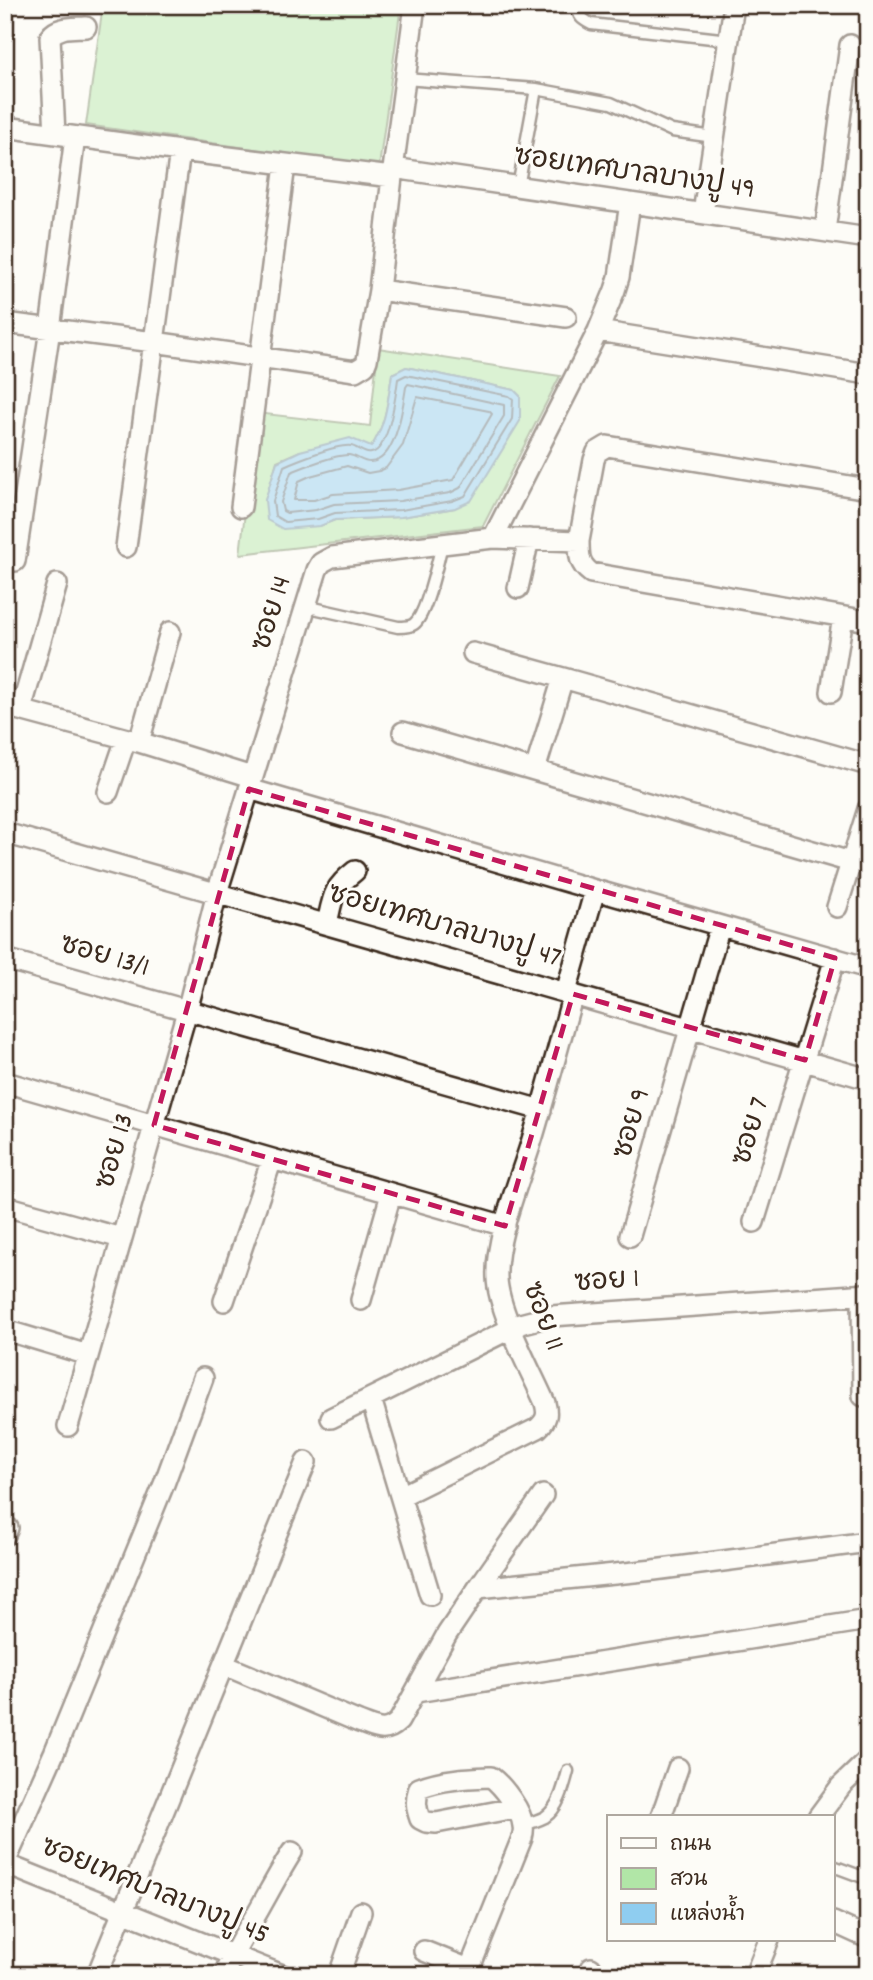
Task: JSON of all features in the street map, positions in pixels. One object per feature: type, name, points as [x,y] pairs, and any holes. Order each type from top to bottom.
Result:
[{"type":"street","points":[[5,323],[355,371],[360,369],[367,360],[379,290],[415,5]]},
{"type":"street","points":[[703,213],[734,5]]},
{"type":"street","points":[[16,561],[50,329],[65,135],[50,37],[55,31],[86,27]]},
{"type":"street","points":[[825,231],[850,45]]},
{"type":"street","name":"ซอยเทศบาลบางปู 49","points":[[5,127],[285,165],[393,172],[518,187],[868,238]]},
{"type":"street","points":[[126,547],[180,151]]},
{"type":"street","points":[[241,507],[285,165]]},
{"type":"street","points":[[494,538],[598,331],[619,277],[629,203]]},
{"type":"street","points":[[379,290],[566,317]]},
{"type":"street","points":[[598,331],[868,374]]},
{"type":"street","points":[[868,489],[607,446],[597,452],[594,460],[579,541],[581,562],[592,573],[868,621]]},
{"type":"street","name":"ซอย 14","points":[[217,892],[305,606],[317,570],[325,559],[494,538],[579,541]]},
{"type":"street","points":[[518,588],[529,539]]},
{"type":"street","points":[[57,584],[13,708],[132,741],[251,783],[595,890],[868,968]]},
{"type":"street","points":[[831,692],[843,617]]},
{"type":"street","points":[[108,792],[132,741],[170,632]]},
{"type":"street","points":[[473,653],[868,765]]},
{"type":"street","points":[[535,771],[563,678]]},
{"type":"street","points":[[403,732],[860,864]]},
{"type":"street","points":[[837,906],[860,864],[868,808]]},
{"type":"street","name":"ซอยเทศบาลบางปู 47","points":[[5,833],[868,1079]]},
{"type":"street","points":[[327,924],[334,893],[355,871]]},
{"type":"street","name":"ซอย 11","points":[[401,1496],[538,1428],[547,1419],[545,1403],[501,1298],[497,1280],[498,1259],[505,1226],[541,1110],[595,890]]},
{"type":"street","name":"ซอย 13","points":[[68,1426],[187,1011],[217,892]]},
{"type":"street","name":"ซอย 9","points":[[630,1236],[720,926]]},
{"type":"street","name":"ซอย 7","points":[[754,1222],[835,958]]},
{"type":"street","name":"ซอย 13/1","points":[[5,959],[541,1110]]},
{"type":"street","points":[[5,1082],[505,1226]]},
{"type":"street","points":[[224,1301],[272,1159]]},
{"type":"street","points":[[360,1300],[391,1194]]},
{"type":"street","points":[[5,1206],[121,1238]]},
{"type":"street","points":[[863,1396],[865,1294]]},
{"type":"street","name":"ซอย 1","points":[[331,1418],[534,1319],[865,1294]]},
{"type":"street","points":[[5,1330],[89,1355]]},
{"type":"street","points":[[5,1864],[54,1753],[164,1484],[203,1378]]},
{"type":"street","points":[[371,1399],[430,1595]]},
{"type":"street","points":[[97,1975],[306,1462]]},
{"type":"street","points":[[224,1664],[380,1729],[388,1729],[399,1721],[447,1634],[543,1495]]},
{"type":"street","points":[[478,1588],[654,1570],[868,1542]]},
{"type":"street","points":[[416,1692],[868,1620]]},
{"type":"street","points":[[819,1815],[841,1786],[868,1760]]},
{"type":"street","points":[[662,1815],[678,1768]]},
{"type":"street","points":[[424,1951],[468,1972],[522,1838],[519,1817],[506,1791],[491,1777],[419,1788],[416,1810],[420,1819],[426,1822],[519,1817]]},
{"type":"street","points":[[224,1975],[231,1955],[292,1852]]},
{"type":"street","name":"ซอยเทศบาลบางปู 45","points":[[5,1864],[282,1975]]},
{"type":"street","points":[[339,1975],[361,1912]]},
{"type":"street","points":[[834,1922],[868,1937]]},
{"type":"street","points":[[755,1975],[769,1941]]},
{"type":"lane","points":[[578,5],[581,18],[591,24],[729,40]]},
{"type":"lane","points":[[405,79],[536,89],[611,103],[672,131],[714,137]]},
{"type":"lane","points":[[518,187],[536,89]]},
{"type":"lane","points":[[305,606],[398,627],[414,624],[432,585],[442,543]]},
{"type":"lane","points":[[519,1817],[544,1817],[552,1811],[568,1771]]},
{"type":"lane","points":[[834,1866],[868,1879]]},
{"type":"highlighted area","points":[[249,789],[835,958],[805,1060],[573,994],[505,1226],[154,1125]]},
{"type":"green space","points":[[103,5],[401,5],[379,167],[86,125]]},
{"type":"green space","points":[[378,348],[560,376],[483,526],[240,554],[257,413],[370,426]],"holes":[[[406,367],[514,390],[520,396],[455,508],[401,517],[335,520],[320,526],[265,501],[277,461],[300,451],[371,447],[383,421],[392,374]]]},
{"type":"water","points":[[406,367],[514,390],[520,396],[520,421],[471,501],[455,508],[401,517],[335,520],[320,526],[283,529],[267,520],[265,500],[277,462],[300,451],[350,438],[371,447],[383,421],[392,374]]}]
